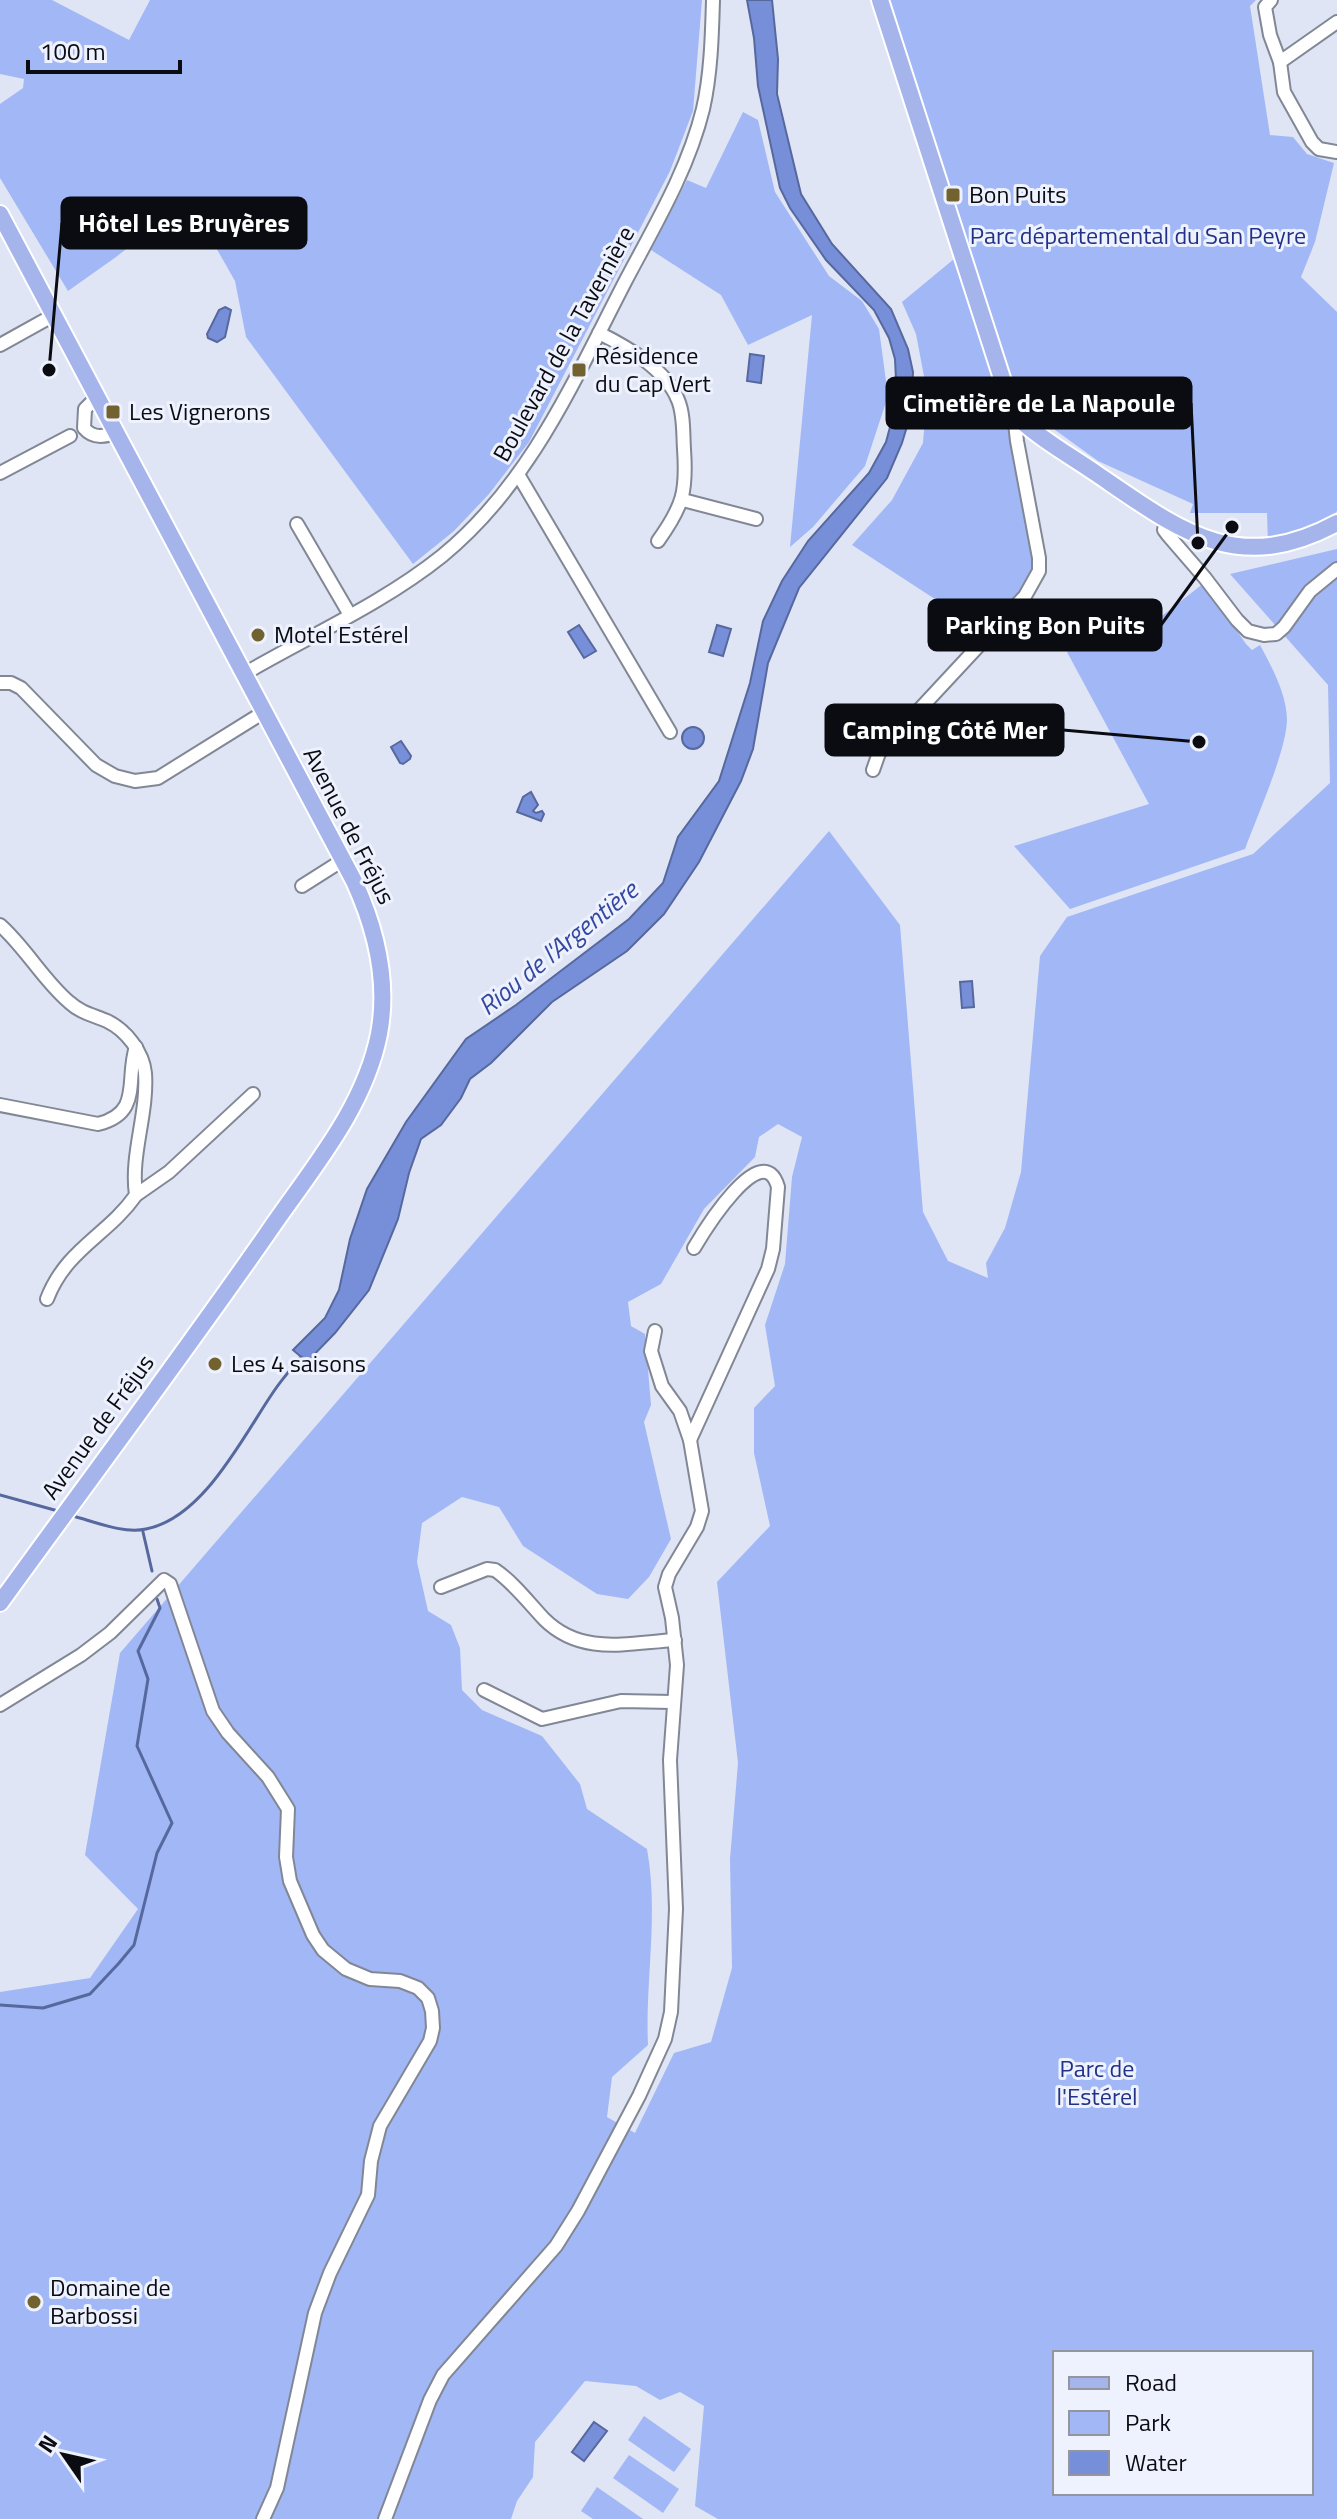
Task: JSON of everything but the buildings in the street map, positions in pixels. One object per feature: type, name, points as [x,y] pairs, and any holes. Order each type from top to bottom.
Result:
[{"type":"main road","points":[[880,0],[960,256],[1017,417],[1166,520],[1214,542],[1247,548],[1274,547],[1295,542],[1337,523]]},
{"type":"main road","name":"Avenue de Fréjus","points":[[0,1603],[328,1146],[365,1079],[379,1034],[381,972],[374,931],[365,904],[343,860],[117,432],[1,222]]},
{"type":"street","name":"Boulevard de la Tavernière","points":[[244,674],[350,615],[442,555],[519,476],[599,333],[687,159],[703,108],[713,0]]},
{"type":"street","points":[[1271,0],[1265,7],[1270,35],[1280,62],[1284,92],[1312,142],[1319,149],[1337,152]]},
{"type":"street","points":[[1280,62],[1337,22]]},
{"type":"street","points":[[0,345],[54,315]]},
{"type":"street","points":[[599,333],[640,356],[670,385],[678,400],[685,466],[683,500],[658,541]]},
{"type":"street","points":[[78,431],[85,409],[97,397]]},
{"type":"street","points":[[873,770],[879,753],[1028,602],[1039,571],[1039,558],[1017,441],[1017,417]]},
{"type":"street","points":[[0,473],[78,431],[100,437],[117,432]]},
{"type":"street","points":[[519,476],[670,732]]},
{"type":"street","points":[[683,500],[756,519]]},
{"type":"street","points":[[1166,520],[1164,530],[1248,631],[1276,634],[1310,591],[1337,569]]},
{"type":"street","points":[[297,524],[350,615]]},
{"type":"street","points":[[0,683],[11,683],[21,688],[96,765],[115,776],[135,781],[158,778],[264,712]]},
{"type":"street","points":[[302,886],[343,860]]},
{"type":"street","points":[[0,925],[68,1001],[83,1013],[110,1022],[136,1047],[145,1073],[134,1179],[136,1195]]},
{"type":"street","points":[[0,1105],[98,1124],[107,1122],[127,1105],[131,1092],[132,1057],[136,1047]]},
{"type":"street","points":[[47,1299],[54,1281],[82,1246],[126,1209],[136,1195],[169,1172],[253,1094]]},
{"type":"street","points":[[690,1440],[768,1269],[773,1249],[778,1187],[775,1177],[767,1171],[754,1173],[726,1201],[694,1248]]},
{"type":"street","points":[[385,2519],[430,2400],[443,2375],[556,2246],[584,2199],[665,2039],[674,1984],[676,1909],[670,1760],[677,1665],[665,1587],[669,1574],[697,1527],[702,1511],[690,1440],[680,1411],[662,1386],[651,1351],[655,1331]]},
{"type":"street","points":[[441,1587],[487,1569],[495,1570],[557,1631],[571,1640],[591,1644],[675,1640]]},
{"type":"street","points":[[0,1705],[101,1641],[164,1580],[170,1584],[213,1711],[228,1733],[268,1777],[288,1809],[286,1857],[290,1881],[313,1935],[323,1950],[346,1969],[370,1979],[400,1981],[418,1988],[428,1998],[433,2028],[430,2041],[380,2126],[371,2161],[368,2195],[330,2273],[315,2313],[277,2488],[263,2519]]},
{"type":"street","points":[[484,1690],[542,1719],[621,1701],[672,1702]]},
{"type":"green space","points":[[0,0],[52,0],[129,40],[150,0],[702,0],[693,111],[670,171],[529,442],[489,494],[454,531],[413,564],[246,337],[235,281],[189,200],[68,291],[0,178],[0,104],[23,88],[24,79],[0,74]]},
{"type":"green space","name":"Parc départemental du San Peyre","points":[[887,0],[1256,0],[1250,6],[1270,135],[1293,137],[1307,154],[1334,163],[1315,242],[1301,277],[1337,312],[1337,511],[1329,520],[1268,543],[1267,513],[1190,513],[1193,504],[1098,461],[1026,409],[1011,383],[923,103]]},
{"type":"green space","points":[[743,112],[758,120],[775,192],[829,276],[862,301],[879,329],[888,396],[865,466],[813,527],[790,547],[812,315],[748,345],[721,295],[651,250],[687,180],[706,188]]},
{"type":"green space","points":[[954,259],[1011,425],[1035,572],[1019,595],[984,631],[852,545],[892,500],[923,443],[927,392],[916,334],[902,302]]},
{"type":"green space","name":"Parc de l'Estérel","points":[[1337,549],[1337,2519],[718,2519],[695,2506],[704,2406],[680,2392],[660,2400],[636,2386],[585,2381],[535,2442],[533,2477],[517,2501],[511,2519],[0,2519],[0,1992],[90,1978],[138,1909],[85,1855],[120,1653],[829,831],[900,925],[923,1212],[948,1261],[988,1278],[986,1263],[1005,1228],[1021,1172],[1040,956],[1067,917],[1253,854],[1330,783],[1328,685],[1230,574]],"holes":[[[778,1124],[802,1137],[792,1177],[785,1264],[765,1325],[775,1386],[754,1408],[754,1453],[770,1526],[717,1582],[738,1763],[730,1859],[732,1968],[711,2042],[674,2053],[635,2133],[607,2117],[612,2077],[648,2045],[652,1898],[647,1849],[587,1809],[580,1784],[542,1736],[482,1710],[462,1690],[460,1648],[451,1625],[428,1611],[417,1562],[422,1523],[462,1497],[499,1507],[523,1546],[597,1594],[628,1599],[649,1577],[671,1539],[644,1422],[651,1405],[645,1334],[631,1326],[628,1302],[661,1284],[704,1209],[755,1157],[759,1137]]]},
{"type":"green space","points":[[1204,583],[1246,644],[1252,650],[1260,645],[1278,681],[1286,711],[1282,749],[1245,849],[1070,909],[1014,846],[1149,804],[1067,652],[1089,623],[1158,619]]},
{"type":"green space","points":[[644,2416],[691,2449],[674,2472],[628,2440]]},
{"type":"green space","points":[[629,2455],[679,2489],[663,2513],[613,2478]]},
{"type":"green space","points":[[597,2487],[643,2519],[593,2519],[581,2511]]},
{"type":"water","points":[[747,0],[772,0],[778,59],[777,94],[801,194],[832,244],[891,309],[908,349],[913,372],[911,413],[902,443],[887,478],[799,588],[768,663],[753,749],[741,781],[699,862],[664,914],[627,951],[552,1002],[491,1063],[470,1079],[461,1098],[441,1125],[421,1139],[398,1219],[369,1290],[307,1362],[293,1350],[325,1318],[339,1290],[350,1239],[367,1189],[406,1122],[466,1039],[629,919],[663,883],[678,837],[719,781],[750,683],[763,621],[782,581],[808,541],[869,473],[886,442],[897,401],[895,359],[889,338],[874,310],[826,260],[780,188],[758,86]]},
{"type":"water","points":[[225,307],[231,310],[225,337],[217,342],[208,338],[207,334],[219,310]]},
{"type":"water","points":[[750,354],[764,356],[761,383],[747,381]]},
{"type":"water","points":[[579,625],[596,651],[584,658],[568,632]]},
{"type":"water","points":[[717,625],[731,629],[723,656],[709,652]]},
{"type":"water","points":[[693,727],[701,730],[704,738],[701,746],[693,749],[685,746],[682,738],[685,730]]},
{"type":"water","points":[[401,741],[411,756],[403,764],[391,747]]},
{"type":"water","points":[[531,792],[538,805],[533,811],[544,814],[541,821],[517,812],[523,797]]},
{"type":"water","points":[[972,981],[974,1007],[962,1008],[960,982]]},
{"type":"water","points":[[594,2422],[607,2431],[584,2461],[572,2452]]},
{"type":"waterway","name":"Riou de l'Argentière","points":[[73,1516],[110,1527],[137,1530],[167,1522],[186,1509],[220,1473],[277,1387],[301,1357]]},
{"type":"waterway","name":"Riou de l'Argentière","points":[[0,1495],[58,1511]]},
{"type":"waterway","points":[[143,1532],[152,1571]]},
{"type":"waterway","points":[[0,2005],[43,2008],[90,1994],[134,1945],[157,1853],[172,1823],[137,1746],[148,1679],[138,1651],[160,1608],[157,1599]]},
{"type":"place","name":"Bon Puits","points":[[953,195]]},
{"type":"place","name":"Hôtel Les Bruyères","points":[[49,370]]},
{"type":"place","name":"Résidence du Cap Vert","points":[[579,370]]},
{"type":"place","name":"Les Vignerons","points":[[113,412]]},
{"type":"place","name":"Parking Bon Puits","points":[[1232,527]]},
{"type":"place","name":"Cimetière de La Napoule","points":[[1198,543]]},
{"type":"place","name":"Motel Estérel","points":[[258,635]]},
{"type":"place","name":"Camping Côté Mer","points":[[1199,742]]},
{"type":"place","name":"Les 4 saisons","points":[[215,1364]]},
{"type":"place","name":"Domaine de Barbossi","points":[[34,2302]]}]
